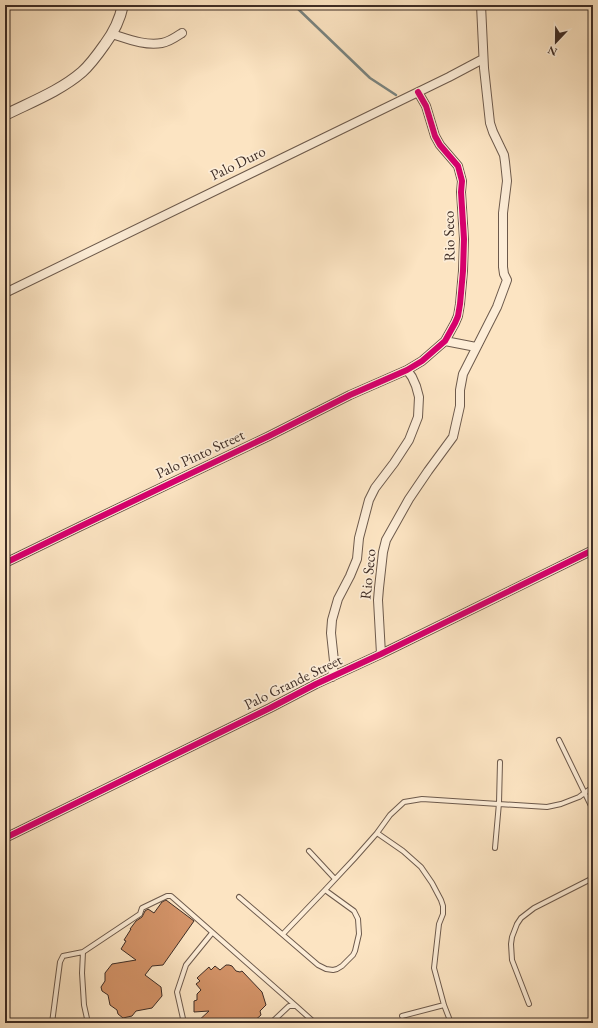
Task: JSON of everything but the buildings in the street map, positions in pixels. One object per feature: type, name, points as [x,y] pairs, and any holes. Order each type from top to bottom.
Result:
[{"type":"street","points":[[5,115],[50,94],[82,72],[90,64],[112,34],[118,22],[123,5]]},
{"type":"street","name":"Rio Seco","points":[[380,654],[378,600],[383,552],[386,540],[409,499],[453,437],[460,406],[460,390],[463,374],[497,307],[507,280],[503,267],[503,213],[506,181],[505,162],[504,156],[490,123],[483,59],[481,5]]},
{"type":"street","points":[[112,34],[148,44],[162,43],[182,33]]},
{"type":"street","name":"Palo Duro","points":[[5,293],[483,59]]},
{"type":"street","name":"Rio Seco","points":[[332,677],[334,661],[331,633],[332,620],[338,598],[357,559],[358,538],[369,500],[375,488],[409,440],[418,417],[419,397],[412,377],[407,370],[422,361],[446,341],[458,316],[460,304],[464,239],[461,192],[462,181],[458,166],[440,145],[435,136],[426,106],[418,92]]},
{"type":"street","points":[[446,341],[476,348]]},
{"type":"street","name":"Palo Pinto Street","points":[[5,563],[269,436],[350,395],[407,370]]},
{"type":"street","name":"Palo Grande Street","points":[[5,838],[593,550]]},
{"type":"lane","points":[[559,740],[593,810]]},
{"type":"lane","points":[[495,848],[499,803],[500,762]]},
{"type":"lane","points":[[283,934],[326,890],[377,833],[390,815],[404,802],[422,799],[547,807],[579,797],[593,787]]},
{"type":"lane","points":[[377,833],[403,851],[421,867],[441,900],[443,914],[440,924],[434,968],[450,1023]]},
{"type":"lane","points":[[309,851],[335,879]]},
{"type":"lane","points":[[529,1004],[512,960],[511,944],[514,930],[521,918],[534,908],[593,878]]},
{"type":"lane","points":[[239,897],[318,965],[326,969],[337,969],[353,955],[359,934],[359,926],[354,912],[326,890]]},
{"type":"lane","points":[[52,1023],[60,962],[63,956],[83,952],[140,914],[142,908],[167,896],[171,896],[315,1023]]},
{"type":"lane","points":[[184,1023],[177,992],[178,986],[186,965],[212,933]]},
{"type":"lane","points":[[83,952],[82,973],[84,1005],[88,1023]]},
{"type":"lane","points":[[402,1016],[444,1005]]},
{"type":"lane","points":[[271,1023],[289,1006],[296,1006]]},
{"type":"lane","points":[[135,1023],[153,1023]]},
{"type":"waterway","points":[[294,5],[370,78],[396,95]]},
{"type":"cycle path","points":[[5,563],[269,436],[350,395],[407,370],[422,361],[445,341],[458,316],[460,304],[464,239],[461,192],[462,181],[458,166],[440,145],[435,136],[426,106],[418,92]]},
{"type":"cycle path","points":[[5,838],[316,684],[381,654],[593,550]]}]
